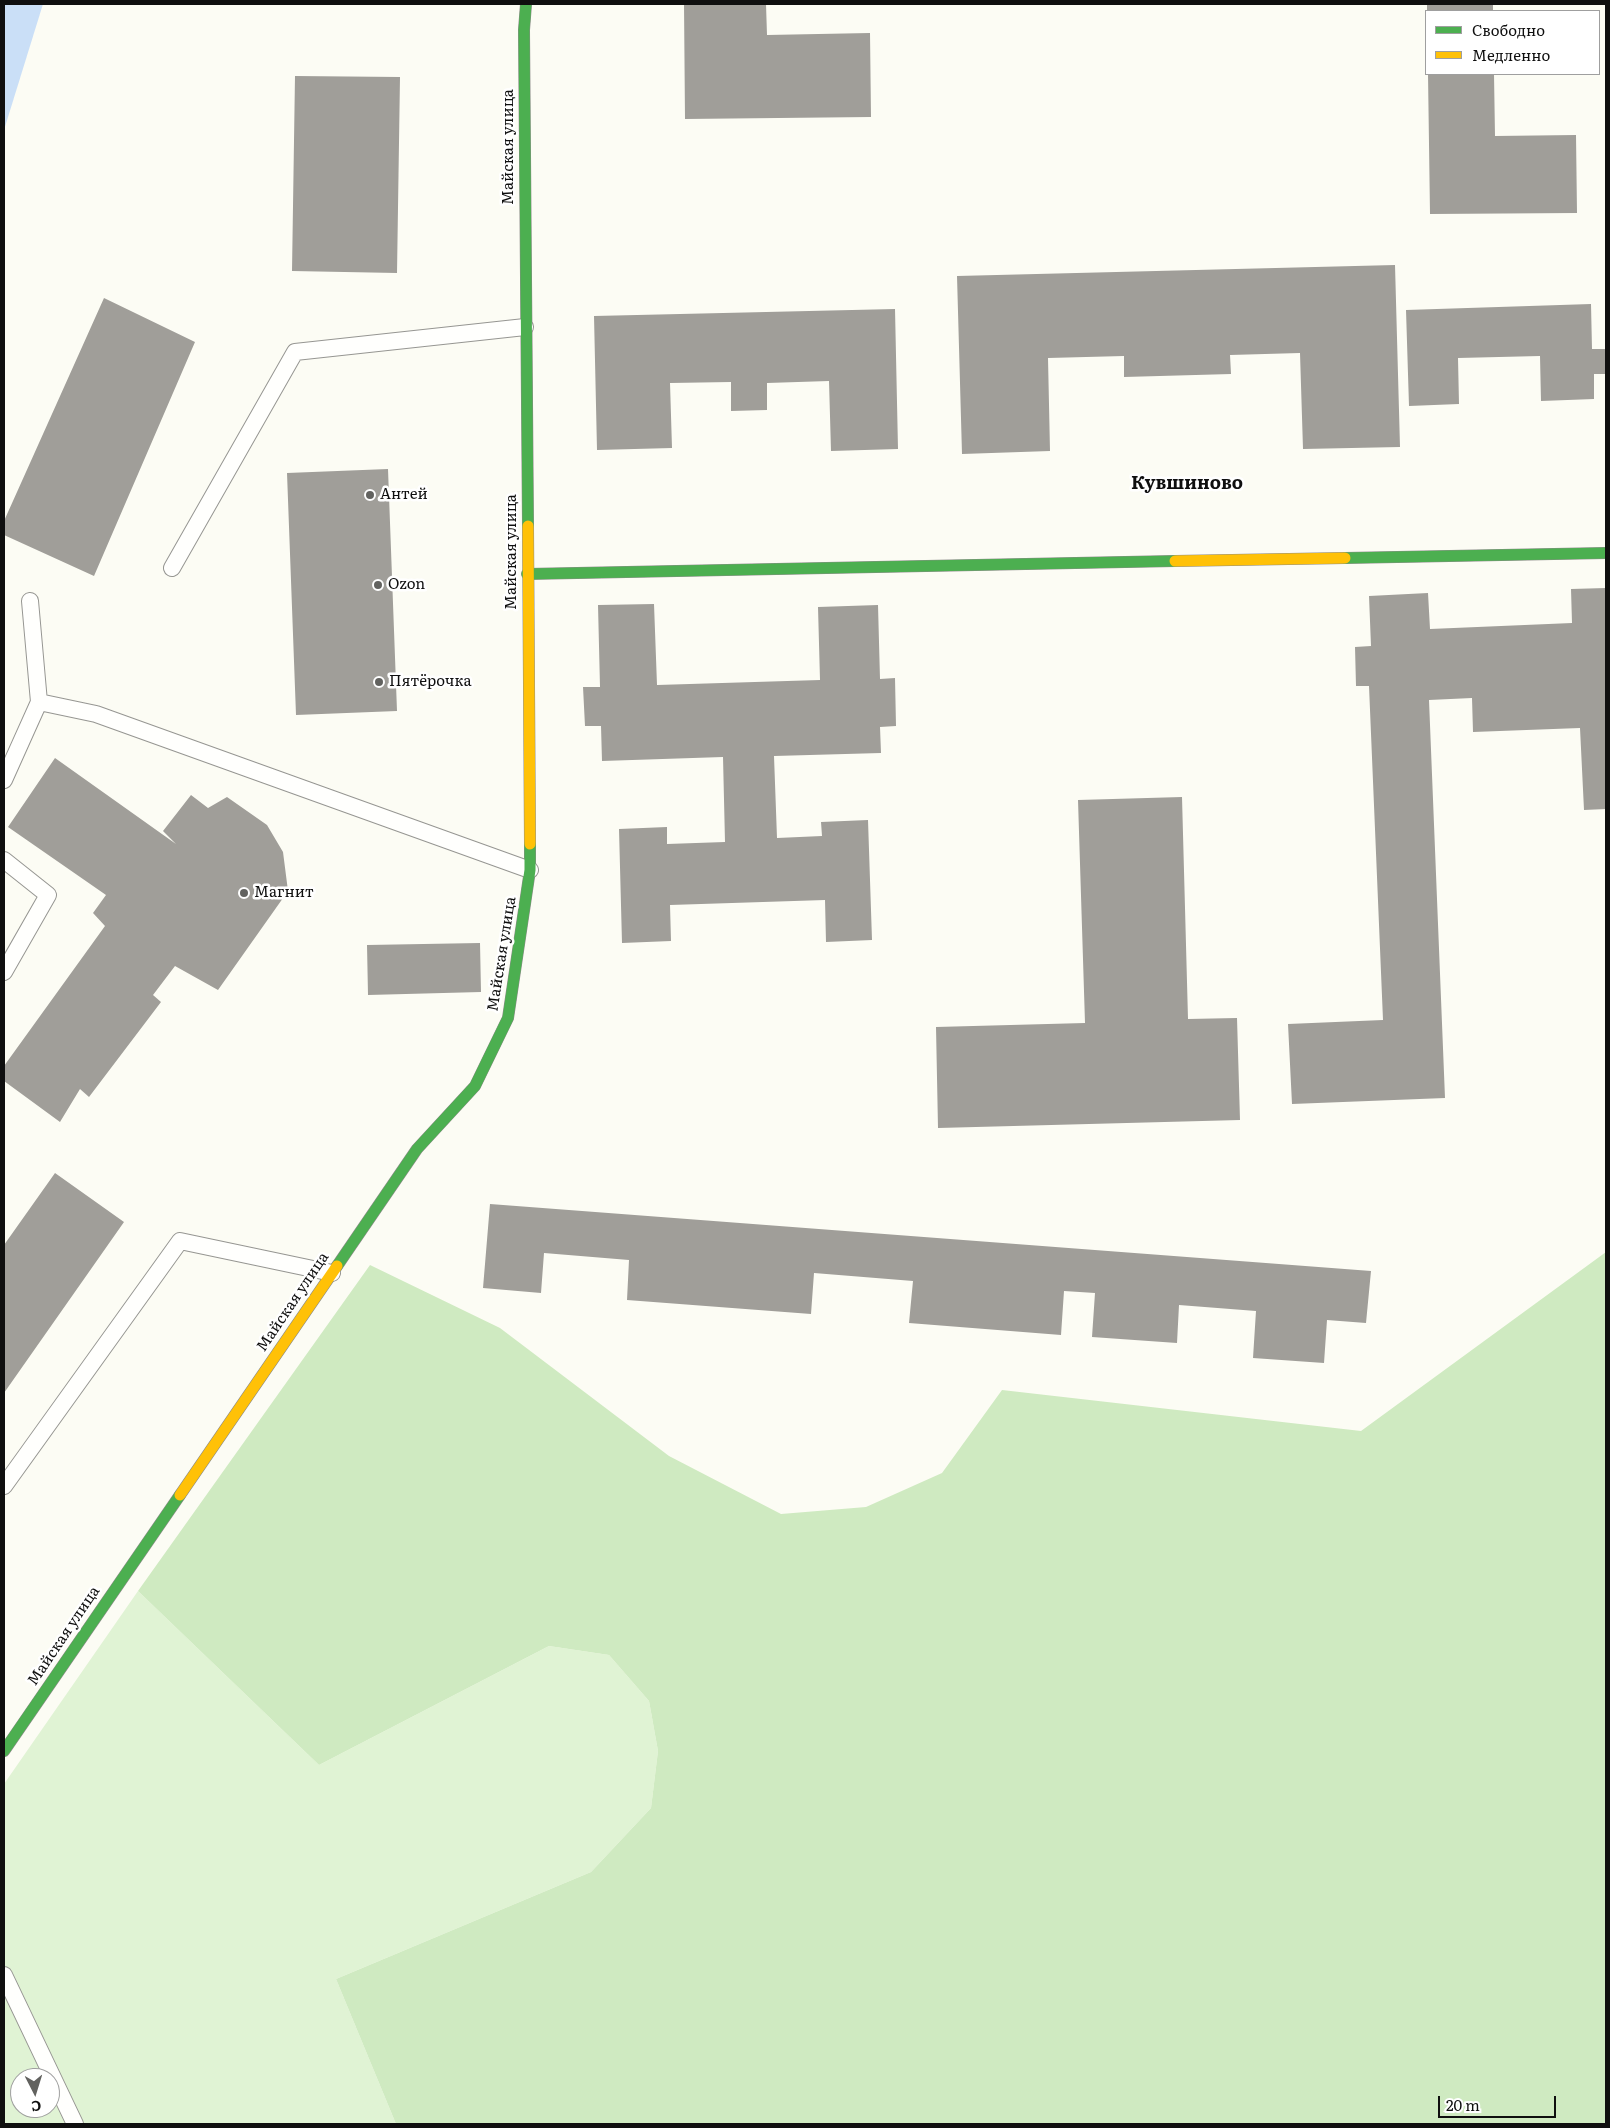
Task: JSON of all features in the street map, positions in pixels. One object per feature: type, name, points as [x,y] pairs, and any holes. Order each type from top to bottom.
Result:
[{"type":"street","name":"Майская улица","points":[[4,1749],[417,1149],[474,1086],[508,1018],[530,870],[525,327],[524,30],[526,4]]},
{"type":"street","points":[[527,574],[1606,553]]},
{"type":"lane","points":[[172,568],[294,352],[525,327]]},
{"type":"lane","points":[[4,780],[39,702],[30,601]]},
{"type":"lane","points":[[39,702],[96,714],[530,870]]},
{"type":"lane","points":[[4,860],[48,895],[4,972]]},
{"type":"lane","points":[[4,1486],[180,1241],[332,1273]]},
{"type":"lane","points":[[4,1975],[75,2124]]},
{"type":"green space","points":[[1606,1252],[1606,2124],[396,2124],[336,1979],[591,1872],[651,1808],[658,1751],[649,1701],[609,1655],[549,1646],[319,1765],[138,1591],[370,1265],[500,1328],[669,1456],[781,1514],[866,1507],[942,1473],[1002,1390],[1361,1431]]},
{"type":"green space","points":[[138,1591],[319,1765],[549,1646],[609,1655],[649,1701],[658,1751],[651,1808],[591,1872],[336,1979],[396,2124],[4,2124],[4,1784]]},
{"type":"water","points":[[4,4],[43,4],[4,130]]},
{"type":"building","points":[[684,4],[766,4],[767,35],[870,33],[871,117],[685,119]]},
{"type":"building","points":[[1427,4],[1493,4],[1493,10],[1427,10]]},
{"type":"building","points":[[1428,75],[1494,75],[1495,136],[1576,135],[1577,213],[1430,214]]},
{"type":"building","points":[[295,76],[400,77],[397,273],[292,271]]},
{"type":"building","points":[[1395,265],[1400,447],[1303,449],[1300,353],[1230,355],[1231,374],[1124,377],[1124,356],[1048,358],[1050,451],[962,454],[957,276]]},
{"type":"building","points":[[104,298],[195,342],[94,576],[4,535],[4,521]]},
{"type":"building","points":[[1591,304],[1592,349],[1606,349],[1606,374],[1594,374],[1594,399],[1541,401],[1540,356],[1458,358],[1459,404],[1409,406],[1406,310]]},
{"type":"building","points":[[895,309],[898,449],[831,451],[829,381],[767,383],[767,410],[731,411],[731,382],[670,383],[672,448],[597,450],[594,316]]},
{"type":"building","points":[[388,469],[397,711],[296,715],[287,473]]},
{"type":"building","points":[[1606,588],[1606,809],[1584,810],[1580,728],[1473,732],[1472,698],[1429,700],[1445,1098],[1292,1104],[1288,1024],[1383,1020],[1369,686],[1356,686],[1355,647],[1371,646],[1369,596],[1428,593],[1430,629],[1572,623],[1571,589]]},
{"type":"building","points":[[654,604],[657,685],[820,680],[818,607],[878,605],[880,679],[895,678],[896,726],[880,727],[881,753],[774,756],[777,838],[822,836],[821,822],[868,820],[872,940],[826,942],[825,900],[670,905],[671,941],[622,943],[619,829],[667,827],[667,844],[725,842],[723,757],[602,761],[601,726],[585,726],[583,687],[600,687],[598,605]]},
{"type":"building","points":[[55,758],[176,844],[163,831],[191,795],[208,808],[227,797],[267,825],[283,852],[288,891],[218,990],[175,966],[153,995],[161,1002],[89,1097],[80,1089],[60,1122],[4,1081],[4,1066],[105,926],[93,913],[106,895],[8,827]]},
{"type":"building","points":[[1182,797],[1188,1019],[1237,1018],[1240,1120],[938,1128],[936,1027],[1085,1023],[1078,800]]},
{"type":"building","points":[[480,943],[481,992],[368,995],[367,945]]},
{"type":"building","points":[[55,1173],[124,1222],[4,1393],[4,1245]]},
{"type":"building","points":[[490,1204],[1371,1271],[1366,1323],[1327,1320],[1324,1363],[1253,1358],[1256,1311],[1179,1305],[1177,1343],[1092,1337],[1095,1293],[1064,1291],[1061,1335],[909,1323],[913,1281],[814,1273],[811,1314],[627,1300],[629,1260],[544,1253],[541,1293],[483,1288]]},
{"type":"traffic: fast","points":[[526,4],[524,30],[528,526]]},
{"type":"traffic: fast","points":[[1345,558],[1606,553]]},
{"type":"traffic: fast","points":[[527,574],[1175,561]]},
{"type":"traffic: fast","points":[[337,1266],[417,1149],[475,1086],[508,1018],[530,870],[530,844]]},
{"type":"traffic: fast","points":[[4,1751],[180,1495]]},
{"type":"traffic: slow","points":[[528,526],[530,844]]},
{"type":"traffic: slow","points":[[1175,561],[1345,558]]},
{"type":"traffic: slow","points":[[180,1495],[337,1266]]},
{"type":"place","name":"Антей","points":[[370,495]]},
{"type":"place","name":"Ozon","points":[[378,585]]},
{"type":"place","name":"Пятёрочка","points":[[379,682]]},
{"type":"place","name":"Магнит","points":[[244,893]]},
{"type":"district","name":"Кувшиново","points":[[1187,484]]}]
